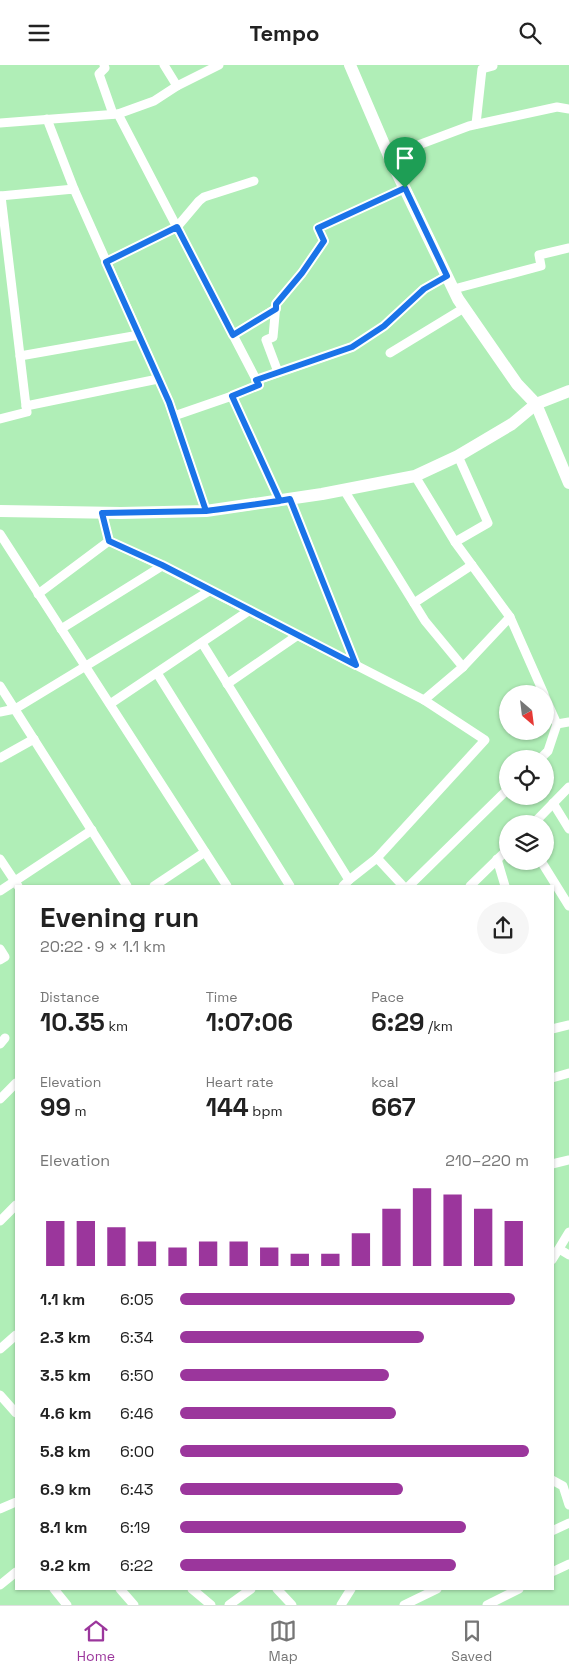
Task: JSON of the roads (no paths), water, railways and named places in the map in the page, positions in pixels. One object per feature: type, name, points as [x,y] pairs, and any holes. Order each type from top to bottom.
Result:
[{"type":"street","points":[[104,65],[105,68],[99,74],[115,114],[177,227],[259,385],[174,416]]},
{"type":"street","points":[[164,65],[177,86]]},
{"type":"street","points":[[0,123],[115,114],[154,101],[177,86],[219,65]]},
{"type":"street","points":[[350,65],[389,156],[447,276],[464,308],[517,384],[536,404],[569,483]]},
{"type":"street","points":[[476,124],[482,69],[492,65]]},
{"type":"street","points":[[389,156],[476,124],[557,107],[569,109]]},
{"type":"street","points":[[47,119],[74,189],[174,416],[206,511]]},
{"type":"street","points":[[106,262],[177,227],[204,197],[254,181]]},
{"type":"street","points":[[278,372],[266,341],[273,337],[276,304],[302,273],[324,241],[318,228],[405,188]]},
{"type":"street","points":[[0,419],[27,412],[0,196],[74,189]]},
{"type":"street","points":[[454,289],[541,267],[539,255],[569,248]]},
{"type":"street","points":[[256,380],[352,347],[384,326],[424,289],[447,276]]},
{"type":"street","points":[[390,353],[464,308]]},
{"type":"street","points":[[233,335],[276,309]]},
{"type":"street","points":[[20,356],[139,335]]},
{"type":"street","points":[[26,406],[158,379]]},
{"type":"street","points":[[0,511],[102,513],[206,511],[285,500],[415,476],[458,456],[512,424],[536,404],[569,391]]},
{"type":"street","points":[[232,396],[285,500],[356,665]]},
{"type":"street","points":[[455,542],[488,523],[458,456]]},
{"type":"street","points":[[415,476],[455,542],[510,617],[540,685]]},
{"type":"street","points":[[344,490],[425,621],[463,667]]},
{"type":"street","points":[[102,513],[109,541]]},
{"type":"street","points":[[0,534],[226,885]]},
{"type":"street","points":[[109,541],[162,565],[424,700],[485,740],[377,858],[346,883],[202,643]]},
{"type":"street","points":[[38,594],[109,541]]},
{"type":"street","points":[[62,629],[162,565]]},
{"type":"street","points":[[414,603],[472,565]]},
{"type":"street","points":[[0,712],[15,709],[211,590]]},
{"type":"street","points":[[110,704],[250,611]]},
{"type":"street","points":[[424,700],[463,667],[510,617]]},
{"type":"street","points":[[227,684],[298,635]]},
{"type":"street","points":[[157,673],[289,885]]},
{"type":"street","points":[[0,686],[126,885]]},
{"type":"street","points":[[548,750],[557,724],[554,717]]},
{"type":"street","points":[[557,724],[569,722]]},
{"type":"street","points":[[0,757],[34,739]]},
{"type":"street","points":[[554,802],[569,787]]},
{"type":"street","points":[[410,885],[499,798]]},
{"type":"street","points":[[542,815],[551,805]]},
{"type":"street","points":[[554,805],[569,829]]},
{"type":"street","points":[[0,891],[16,884],[92,830]]},
{"type":"street","points":[[156,885],[205,852]]},
{"type":"street","points":[[377,858],[402,885]]},
{"type":"street","points":[[0,859],[16,884]]},
{"type":"street","points":[[471,885],[497,859],[505,885]]},
{"type":"street","points":[[547,870],[569,906]]},
{"type":"street","points":[[0,949],[5,957],[0,960]]},
{"type":"street","points":[[554,1029],[569,1025]]},
{"type":"street","points":[[554,1077],[569,1073]]},
{"type":"street","points":[[0,1099],[15,1084]]},
{"type":"street","points":[[554,1164],[569,1160]]},
{"type":"street","points":[[0,1221],[15,1206]]},
{"type":"street","points":[[554,1257],[569,1232]]},
{"type":"street","points":[[559,1249],[569,1255]]},
{"type":"street","points":[[0,1349],[15,1336]]},
{"type":"street","points":[[0,1395],[15,1412]]},
{"type":"street","points":[[554,1481],[566,1487],[569,1505]]},
{"type":"street","points":[[0,1509],[15,1502]]},
{"type":"street","points":[[554,1530],[569,1523]]},
{"type":"street","points":[[554,1571],[569,1564]]},
{"type":"street","points":[[0,1585],[15,1573]]},
{"type":"street","points":[[58,1590],[67,1605]]},
{"type":"street","points":[[121,1590],[134,1605]]},
{"type":"street","points":[[193,1590],[211,1605]]},
{"type":"street","points":[[228,1605],[250,1590]]},
{"type":"street","points":[[278,1590],[292,1605]]},
{"type":"street","points":[[341,1605],[350,1590]]},
{"type":"street","points":[[404,1605],[435,1590]]},
{"type":"street","points":[[487,1605],[517,1590]]}]
